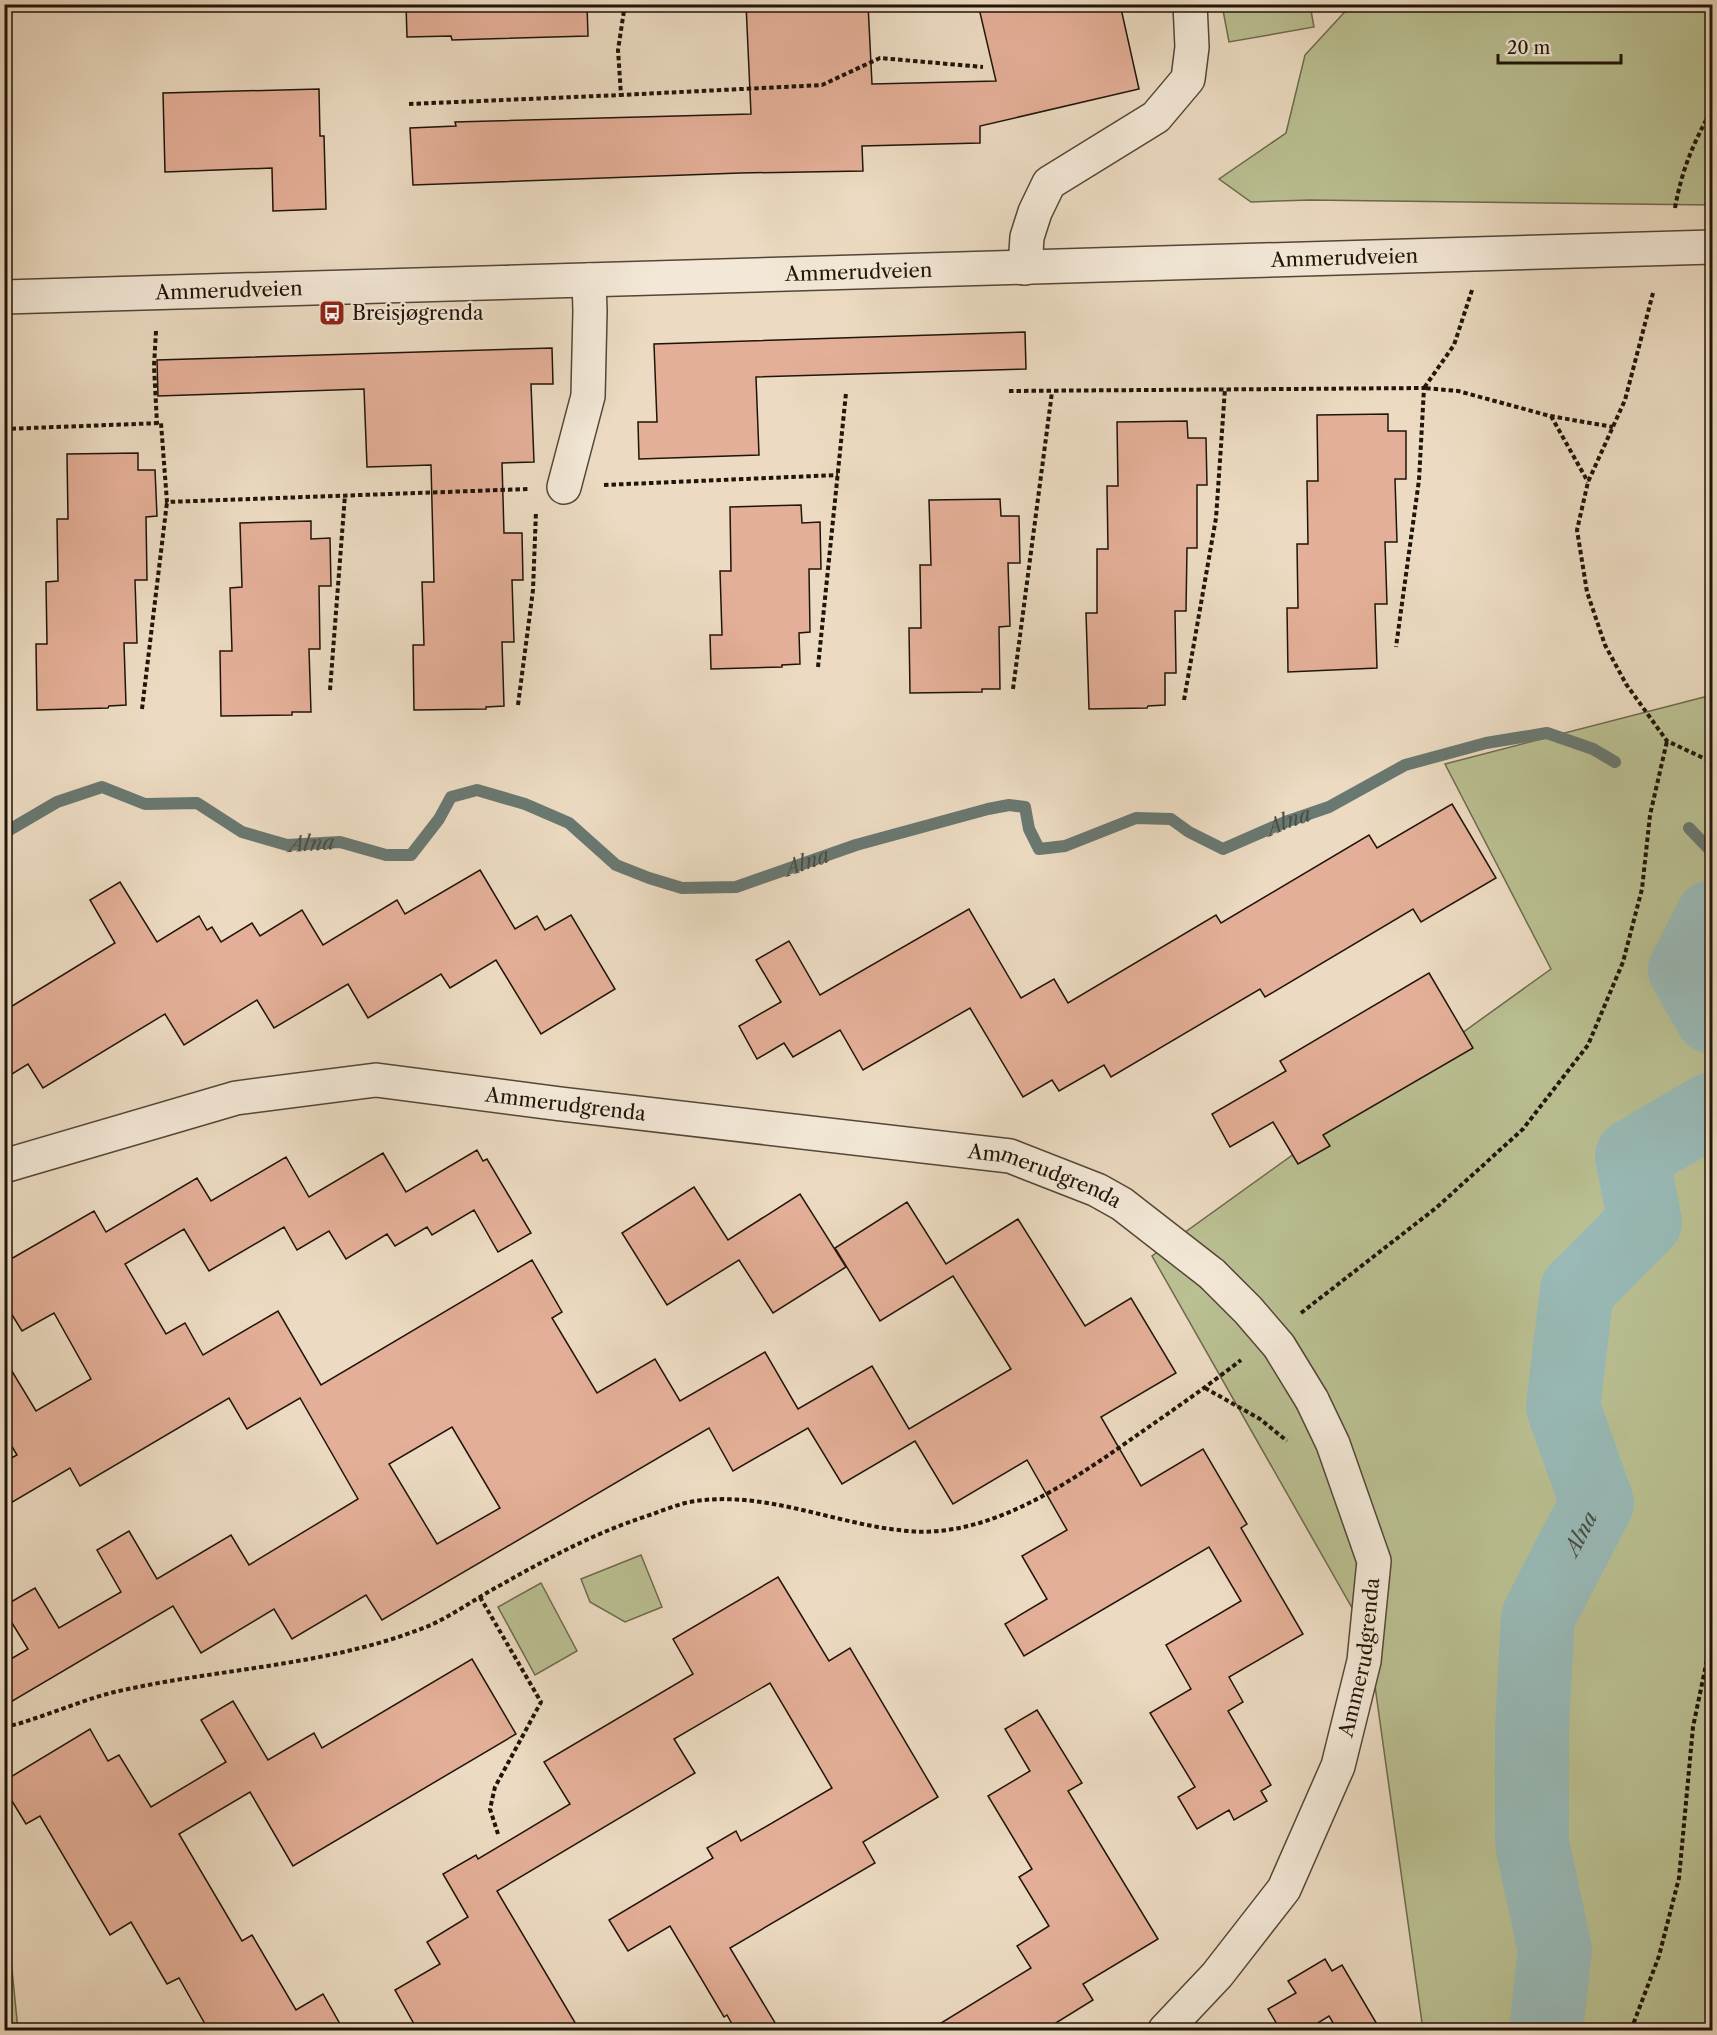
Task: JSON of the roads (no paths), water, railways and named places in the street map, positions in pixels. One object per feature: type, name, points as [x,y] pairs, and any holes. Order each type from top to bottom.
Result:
[{"type":"street","points":[[1025,268],[1027,237],[1035,212],[1049,183],[1156,117],[1188,79],[1192,47],[1190,4]]},
{"type":"street","name":"Ammerudveien","points":[[4,297],[1713,247]]},
{"type":"street","points":[[551,488],[588,396],[590,311],[588,280]]},
{"type":"street","name":"Ammerudgrenda","points":[[4,1166],[236,1098],[376,1080],[561,1104],[1010,1156],[1096,1190],[1122,1204],[1212,1274],[1248,1310],[1279,1347],[1312,1400],[1334,1444],[1374,1560],[1364,1661],[1338,1766],[1284,1889],[1217,1975],[1165,2031]]},
{"type":"waterway","name":"Alna","points":[[4,833],[57,802],[102,787],[145,804],[197,803],[242,832],[287,845],[340,842],[386,855],[411,855],[439,819],[451,797],[477,790],[525,804],[569,823],[616,865],[649,878],[682,888],[736,887],[856,845],[1009,805],[1025,807],[1029,829],[1039,849],[1065,846],[1136,818],[1171,819],[1189,832],[1223,849],[1285,822],[1329,807],[1405,765],[1486,743],[1547,733],[1593,749],[1615,762]]},
{"type":"waterway","name":"Alna","points":[[1689,828],[1712,852]]},
{"type":"waterway","name":"Alna","points":[[1712,917],[1685,970],[1712,1017]]},
{"type":"waterway","name":"Alna","points":[[1546,2030],[1555,1950],[1532,1843],[1532,1726],[1538,1617],[1597,1503],[1563,1407],[1577,1290],[1645,1222],[1632,1156],[1712,1109]]},
{"type":"place","name":"Breisjøgrenda","points":[[332,313]]}]
